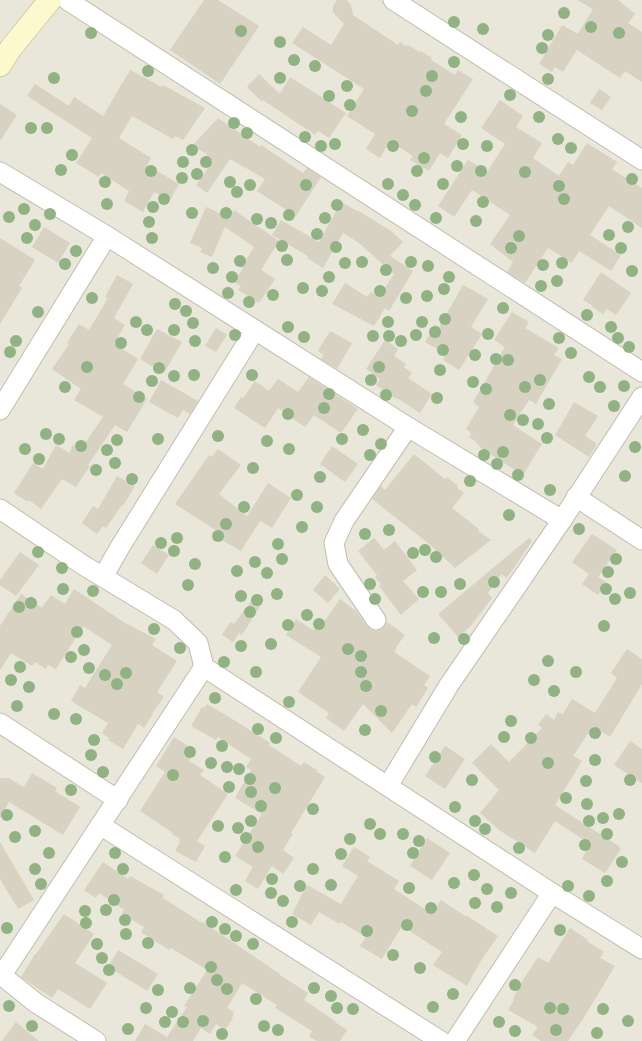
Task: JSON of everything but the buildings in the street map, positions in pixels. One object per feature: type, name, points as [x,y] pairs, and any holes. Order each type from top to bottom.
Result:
[{"type":"street","points":[[0,65],[11,48],[50,0]]},
{"type":"street","points":[[67,0],[642,372]]},
{"type":"street","points":[[393,0],[642,160]]},
{"type":"street","points":[[0,172],[107,236],[408,428],[562,520]]},
{"type":"street","points":[[0,410],[107,236]]},
{"type":"street","points":[[103,577],[120,547],[255,330]]},
{"type":"street","points":[[388,786],[449,685],[562,520],[642,397]]},
{"type":"street","points":[[376,620],[338,564],[334,544],[344,521],[408,428]]},
{"type":"street","points":[[576,497],[642,540]]},
{"type":"street","points":[[1,513],[174,620],[198,644],[204,667],[552,893],[642,949]]},
{"type":"street","points":[[96,1041],[36,1003],[1,975],[118,800],[204,667]]},
{"type":"street","points":[[0,723],[118,800]]},
{"type":"street","points":[[100,825],[441,1041]]},
{"type":"street","points":[[455,1041],[552,893]]},
{"type":"shaded area","points":[[0,0],[642,0],[642,1041],[0,1041]]}]
